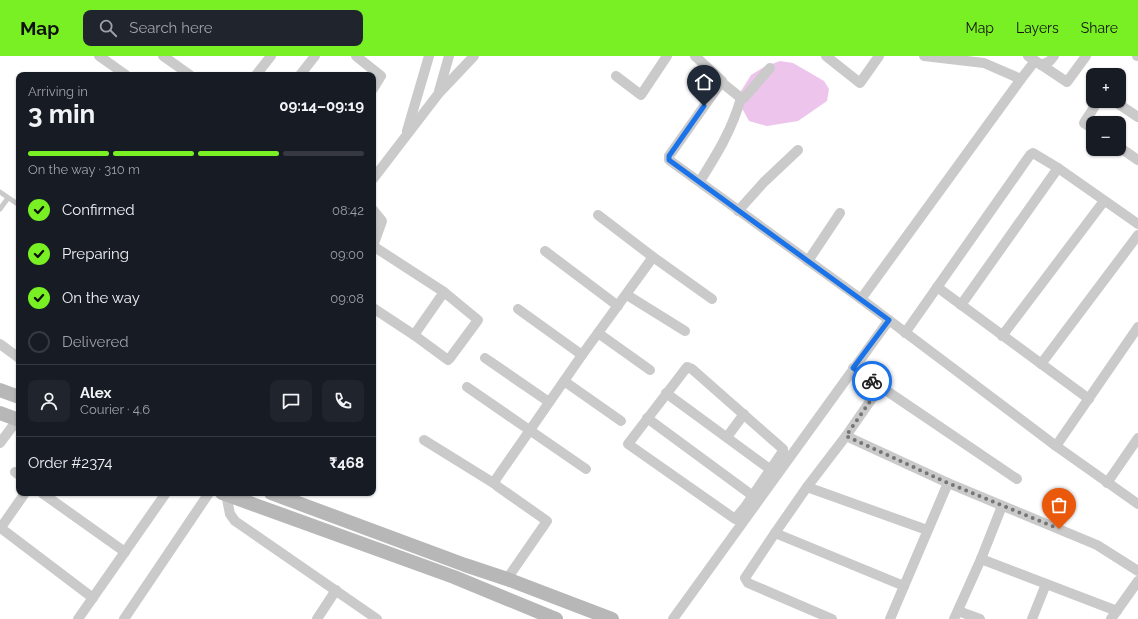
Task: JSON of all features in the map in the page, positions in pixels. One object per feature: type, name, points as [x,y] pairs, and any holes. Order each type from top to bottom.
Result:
[{"type":"main road","points":[[0,390],[16,396]]},
{"type":"main road","points":[[0,413],[16,419]]},
{"type":"main road","points":[[230,496],[454,576],[556,619]]},
{"type":"main road","points":[[287,496],[297,498],[465,565],[507,579],[612,619]]},
{"type":"street","points":[[99,56],[122,72]]},
{"type":"street","points":[[163,56],[186,72]]},
{"type":"street","points":[[258,72],[270,56]]},
{"type":"street","points":[[302,72],[315,56]]},
{"type":"street","points":[[356,56],[381,76],[376,84]]},
{"type":"street","points":[[404,139],[429,56]]},
{"type":"street","points":[[377,167],[404,139],[439,93],[474,56]]},
{"type":"street","points":[[616,76],[641,94],[667,56]]},
{"type":"street","points":[[695,56],[721,79],[721,82],[741,98]]},
{"type":"street","points":[[826,56],[860,83],[879,56]]},
{"type":"street","points":[[924,56],[984,63],[1021,79]]},
{"type":"street","points":[[1035,61],[1050,61],[1054,56]]},
{"type":"street","points":[[1035,61],[1068,82],[1086,56]]},
{"type":"street","points":[[439,93],[447,57]]},
{"type":"street","points":[[861,299],[1035,61]]},
{"type":"street","points":[[741,98],[745,98],[770,68]]},
{"type":"street","points":[[721,82],[669,157],[670,161],[700,181],[738,211],[861,299],[1056,446],[1138,504]]},
{"type":"street","points":[[700,181],[729,133],[741,98]]},
{"type":"street","points":[[1124,108],[1138,117]]},
{"type":"street","points":[[738,211],[764,182],[798,150]]},
{"type":"street","points":[[1126,152],[1138,160]]},
{"type":"street","points":[[905,333],[1032,153],[1036,153],[1138,224]]},
{"type":"street","points":[[961,305],[1058,168]]},
{"type":"street","points":[[1002,336],[1104,201]]},
{"type":"street","points":[[808,261],[840,213]]},
{"type":"street","points":[[376,214],[382,221],[376,238]]},
{"type":"street","points":[[598,215],[712,299]]},
{"type":"street","points":[[1041,364],[1138,235]]},
{"type":"street","points":[[376,248],[444,292],[477,318],[477,321],[449,360],[414,334],[376,310]]},
{"type":"street","points":[[545,251],[618,306]]},
{"type":"street","points":[[495,484],[496,479],[549,402],[653,257]]},
{"type":"street","points":[[937,287],[1089,399]]},
{"type":"street","points":[[414,334],[444,292]]},
{"type":"street","points":[[627,295],[685,331]]},
{"type":"street","points":[[518,309],[582,355]]},
{"type":"street","points":[[673,619],[748,509],[889,320]]},
{"type":"street","points":[[1056,446],[1138,327]]},
{"type":"street","points":[[598,333],[650,370]]},
{"type":"street","points":[[0,344],[16,356]]},
{"type":"street","points":[[485,358],[549,402]]},
{"type":"street","points":[[688,367],[783,449],[782,453],[753,496],[748,509],[734,519],[628,444],[647,418],[685,368],[688,367]]},
{"type":"street","points":[[853,368],[1017,479]]},
{"type":"street","points":[[564,381],[621,421]]},
{"type":"street","points":[[467,387],[586,469]]},
{"type":"street","points":[[832,619],[746,581],[747,575],[807,487],[846,436],[880,387]]},
{"type":"street","points":[[666,393],[771,470]]},
{"type":"street","points":[[727,437],[744,414]]},
{"type":"street","points":[[647,418],[753,496]]},
{"type":"street","points":[[0,443],[16,423]]},
{"type":"street","points":[[846,436],[948,483],[1098,545],[1138,571]]},
{"type":"street","points":[[1107,483],[1138,438]]},
{"type":"street","points":[[424,440],[495,484],[547,521],[507,579]]},
{"type":"street","points":[[890,619],[948,483]]},
{"type":"street","points":[[807,487],[927,530]]},
{"type":"street","points":[[23,496],[2,526],[2,529],[93,598]]},
{"type":"street","points":[[46,496],[125,552]]},
{"type":"street","points":[[78,619],[164,496]]},
{"type":"street","points":[[124,619],[207,496]]},
{"type":"street","points":[[225,496],[230,514],[235,521],[377,619]]},
{"type":"street","points":[[980,619],[956,615],[981,559],[1002,506]]},
{"type":"street","points":[[775,533],[904,586]]},
{"type":"street","points":[[981,559],[1046,584],[1114,615],[1138,581]]},
{"type":"street","points":[[1032,619],[1046,584]]},
{"type":"street","points":[[316,619],[336,590]]},
{"type":"lane","points":[[0,192],[16,203]]},
{"type":"lane","points":[[0,209],[8,198]]},
{"type":"shaded area","points":[[780,61],[793,63],[824,81],[829,89],[827,101],[798,121],[767,126],[749,121],[743,110],[741,91],[751,75],[764,67]]},
{"type":"way so far","points":[[872,381],[880,387],[846,436],[948,483],[1059,529]]},
{"type":"route","points":[[704,106],[669,156],[669,160],[700,181],[738,211],[889,320],[853,368],[872,381]]}]
